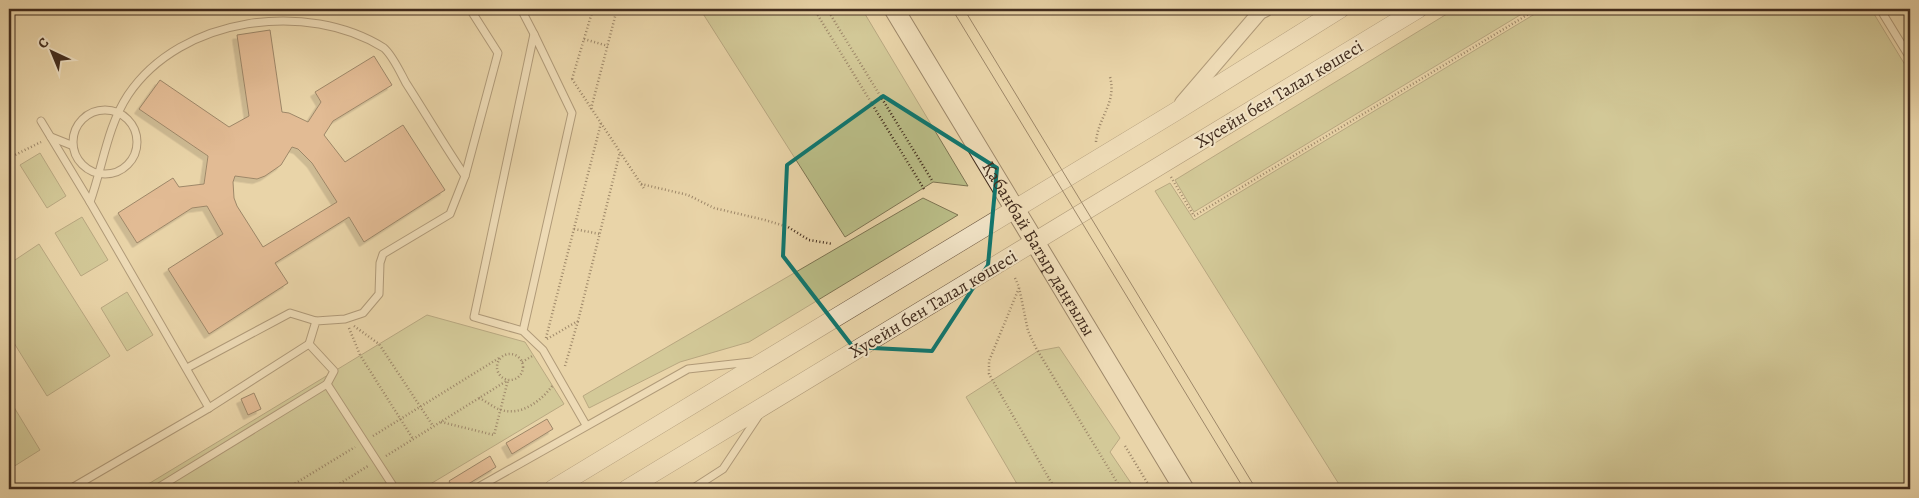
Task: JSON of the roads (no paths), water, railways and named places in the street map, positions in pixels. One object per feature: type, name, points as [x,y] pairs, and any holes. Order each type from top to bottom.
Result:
[{"type":"main road","name":"Қабанбай Батыр даңғылы","points":[[894,9],[1184,489]]},
{"type":"street","points":[[553,489],[1175,112],[1340,9]]},
{"type":"street","name":"Хусейн бен Талал көшесі","points":[[627,489],[1418,9]]},
{"type":"street","points":[[1175,112],[1262,10]]},
{"type":"lane","points":[[188,368],[290,313],[316,321],[345,319],[363,313],[379,294],[380,263],[383,254],[450,214],[465,176],[498,53],[470,9]]},
{"type":"lane","points":[[521,9],[572,113],[523,331]]},
{"type":"lane","points":[[1880,9],[1910,58]]},
{"type":"lane","points":[[90,202],[101,173],[107,143],[119,111],[129,94],[162,57],[197,33],[252,16],[268,14]]},
{"type":"lane","points":[[314,15],[332,19],[362,32],[386,49],[465,176]]},
{"type":"lane","points":[[534,34],[474,317],[523,331],[543,350],[586,425]]},
{"type":"lane","points":[[96,110],[119,111],[135,128],[137,150],[124,169],[96,174],[81,166],[71,145],[77,123],[96,110]]},
{"type":"lane","points":[[41,121],[188,368],[209,408]]},
{"type":"lane","points":[[51,137],[71,145]]},
{"type":"lane","points":[[70,489],[209,408],[309,344],[316,321]]},
{"type":"lane","points":[[156,489],[326,384],[334,371],[309,344]]},
{"type":"lane","points":[[475,489],[688,369],[764,361]]},
{"type":"lane","points":[[326,384],[395,489]]},
{"type":"lane","points":[[692,489],[723,469],[765,406]]},
{"type":"tram line","points":[[952,9],[1244,489]]},
{"type":"tram line","points":[[964,9],[1256,489]]}]
